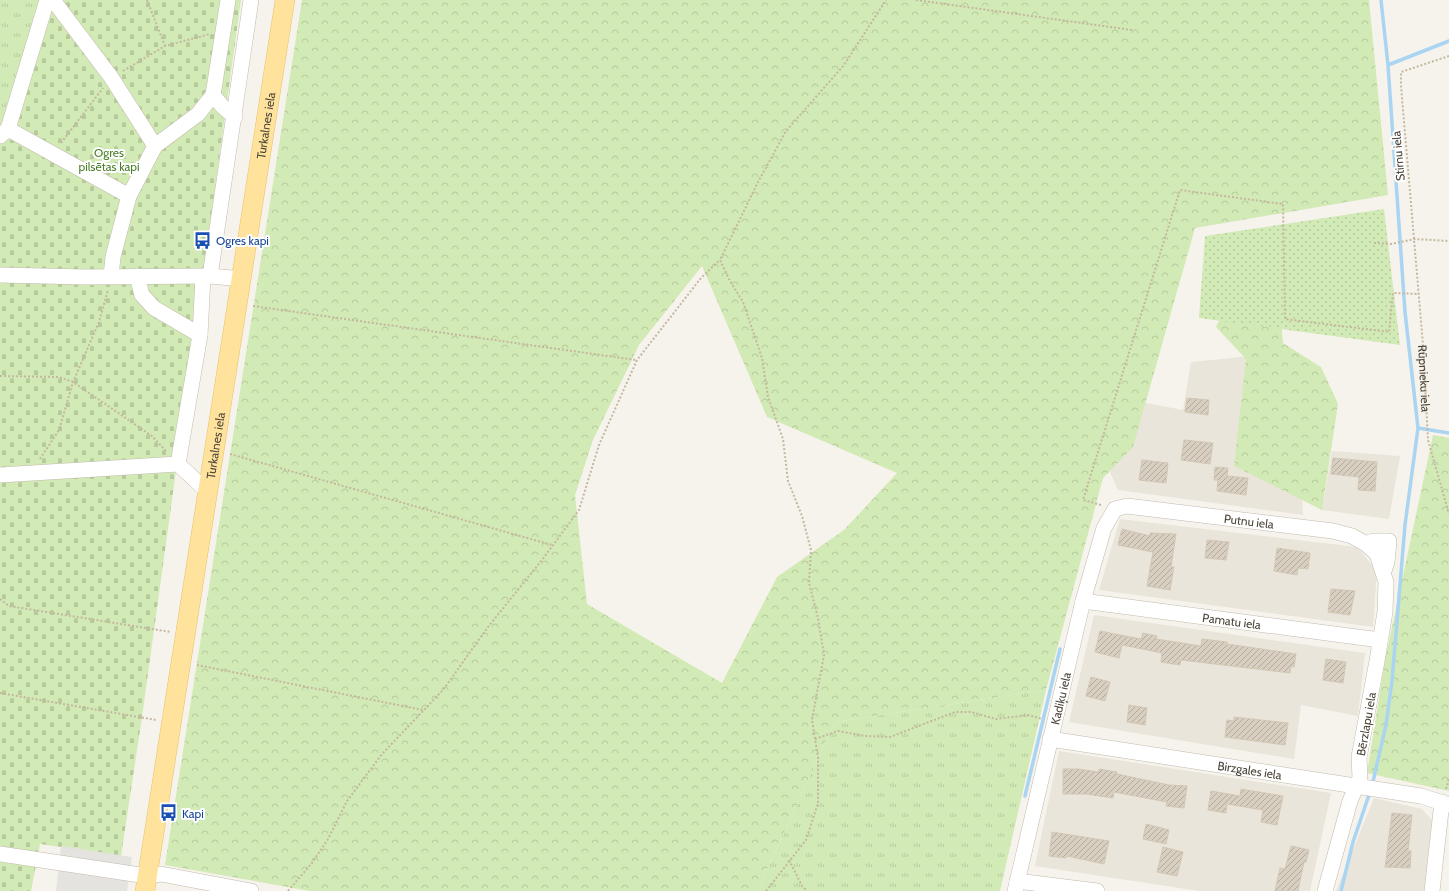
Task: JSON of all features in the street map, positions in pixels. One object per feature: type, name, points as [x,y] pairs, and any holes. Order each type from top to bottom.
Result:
[{"type":"main road","name":"Turkalnes iela","points":[[146,884],[285,0]]},
{"type":"street","points":[[111,276],[113,257],[129,196],[155,146],[198,114],[213,95],[228,0]]},
{"type":"street","points":[[178,464],[200,335],[207,276],[235,117],[251,0]]},
{"type":"street","points":[[52,1],[111,78],[155,146]]},
{"type":"street","points":[[52,1],[4,133],[129,196]]},
{"type":"street","points":[[213,95],[223,107],[235,117]]},
{"type":"street","points":[[0,275],[207,276],[242,280]]},
{"type":"street","points":[[137,276],[142,295],[154,308],[200,335]]},
{"type":"street","points":[[0,475],[178,464],[208,492]]},
{"type":"street","name":"Putnu iela","points":[[1115,509],[1128,506],[1333,531],[1352,536],[1366,544],[1377,554]]},
{"type":"street","name":"Kadiķu iela","points":[[1016,886],[1083,601],[1104,528],[1115,509]]},
{"type":"street","points":[[1366,544],[1373,541],[1389,541],[1387,562],[1384,571]]},
{"type":"street","name":"Bērzlapu iela","points":[[1325,891],[1350,801],[1358,786],[1360,778],[1359,757],[1385,612],[1386,582],[1384,571],[1377,554]]},
{"type":"street","name":"Pamatu iela","points":[[1083,601],[1380,640]]},
{"type":"street","name":"Birzgales iela","points":[[1050,739],[1358,786],[1446,803]]},
{"type":"street","points":[[1432,891],[1446,803]]},
{"type":"street","points":[[0,854],[146,884],[161,874],[251,891]]},
{"type":"street","points":[[1016,886],[1097,891]]},
{"type":"path","points":[[147,0],[165,46]]},
{"type":"path","points":[[288,891],[312,863],[328,839],[347,801],[382,754],[443,690],[488,627],[579,510],[599,444],[637,360],[701,278],[720,260],[758,182],[786,131],[844,65],[886,0]]},
{"type":"path","points":[[916,0],[1132,30]]},
{"type":"path","name":"Stirnu iela","points":[[1415,239],[1401,72],[1449,56]]},
{"type":"path","points":[[1115,509],[1083,500],[1180,190],[1283,204],[1285,318],[1389,332],[1393,293],[1419,294]]},
{"type":"path","points":[[1374,243],[1391,244],[1415,239],[1449,240]]},
{"type":"path","name":"Rūpnieku iela","points":[[1415,239],[1428,440],[1449,514]]},
{"type":"path","points":[[720,260],[730,281],[743,302],[762,358],[768,397],[784,440],[788,481],[802,516],[811,550],[809,583],[818,618],[824,655],[812,720],[818,757],[818,803],[806,840],[766,891]]},
{"type":"path","points":[[30,473],[59,430],[73,382],[98,322],[111,276]]},
{"type":"path","points":[[253,306],[637,360]]},
{"type":"path","points":[[0,376],[59,377],[73,382],[152,436],[178,464]]},
{"type":"path","points":[[230,454],[553,545]]},
{"type":"path","points":[[0,599],[9,606],[186,634]]},
{"type":"path","points":[[197,665],[424,710]]},
{"type":"path","points":[[0,693],[171,722]]},
{"type":"path","points":[[815,739],[838,731],[865,736],[890,736],[955,712],[971,712],[996,719],[1029,715],[1038,717]]},
{"type":"path","points":[[789,860],[802,886],[807,891]]},
{"type":"shaded area","points":[[1292,352],[1303,515],[1118,490],[1105,461],[1125,399],[1183,410],[1191,362]]},
{"type":"shaded area","points":[[1332,451],[1400,456],[1389,519],[1322,510]]},
{"type":"shaded area","points":[[1120,519],[1357,547],[1377,571],[1373,627],[1099,590]]},
{"type":"shaded area","points":[[1094,615],[1365,653],[1358,716],[1301,705],[1294,759],[1069,722]]},
{"type":"shaded area","points":[[1059,751],[1331,793],[1310,891],[1199,891],[1035,866]]},
{"type":"shaded area","points":[[1374,798],[1422,809],[1432,820],[1424,891],[1336,891]]},
{"type":"shaded area","points":[[61,846],[132,857],[127,891],[56,891]]},
{"type":"green space","points":[[0,0],[40,0],[0,131]]},
{"type":"green space","name":"Ogres pilsētas kapi","points":[[40,0],[241,0],[142,717],[121,856],[40,844],[31,891],[0,891],[0,131]]},
{"type":"green space","points":[[302,0],[1369,0],[1388,195],[1195,228],[1133,447],[1103,478],[1046,690],[835,722],[757,891],[310,891],[165,865]],"holes":[[[702,266],[767,417],[897,473],[844,530],[777,577],[722,683],[587,604],[575,495],[593,440],[639,345]]]},
{"type":"green space","points":[[1384,209],[1400,345],[1199,318],[1205,236]]},
{"type":"green space","points":[[1236,286],[1279,299],[1283,343],[1321,367],[1338,404],[1322,510],[1234,466],[1246,359],[1216,327]]},
{"type":"green space","points":[[1433,435],[1449,438],[1449,791],[1367,773],[1385,660]]},
{"type":"green space","points":[[1046,690],[1000,891],[757,891],[835,722]]},
{"type":"building","points":[[1187,398],[1209,400],[1208,415],[1185,412]]},
{"type":"building","points":[[1184,440],[1213,443],[1210,464],[1181,460]]},
{"type":"building","points":[[1333,458],[1377,462],[1375,491],[1358,490],[1359,477],[1331,474]]},
{"type":"building","points":[[1142,460],[1168,463],[1166,483],[1139,480]]},
{"type":"building","points":[[1215,467],[1228,468],[1227,476],[1248,478],[1246,495],[1217,491],[1218,480],[1214,480]]},
{"type":"building","points":[[1122,529],[1150,536],[1150,533],[1176,534],[1171,567],[1174,567],[1170,590],[1147,586],[1153,552],[1118,545]]},
{"type":"building","points":[[1207,540],[1229,542],[1226,560],[1205,558]]},
{"type":"building","points":[[1277,548],[1310,553],[1308,569],[1298,568],[1297,575],[1274,571]]},
{"type":"building","points":[[1331,589],[1355,591],[1350,615],[1328,612]]},
{"type":"building","points":[[1100,631],[1141,639],[1143,633],[1157,636],[1156,639],[1201,646],[1202,639],[1296,654],[1294,667],[1291,666],[1290,673],[1181,660],[1180,665],[1161,662],[1162,653],[1122,645],[1119,658],[1095,652]]},
{"type":"building","points":[[1326,659],[1346,662],[1343,683],[1323,680]]},
{"type":"building","points":[[1091,677],[1110,682],[1105,701],[1086,696]]},
{"type":"building","points":[[1129,705],[1147,708],[1145,725],[1127,722]]},
{"type":"building","points":[[1234,717],[1288,723],[1285,745],[1225,737],[1227,720],[1234,721]]},
{"type":"building","points":[[1063,769],[1078,769],[1099,772],[1099,769],[1169,785],[1187,786],[1184,808],[1166,806],[1167,802],[1114,792],[1113,798],[1086,794],[1063,794]]},
{"type":"building","points":[[1241,789],[1283,796],[1277,825],[1261,822],[1263,810],[1227,804],[1226,813],[1208,810],[1211,791],[1240,796]]},
{"type":"building","points":[[1392,813],[1412,815],[1408,851],[1411,851],[1410,868],[1385,867]]},
{"type":"building","points":[[1146,824],[1169,830],[1166,844],[1143,839]]},
{"type":"building","points":[[1052,832],[1109,841],[1104,864],[1067,856],[1066,858],[1049,856]]},
{"type":"building","points":[[1291,846],[1309,850],[1306,862],[1304,862],[1298,891],[1275,891],[1280,868],[1285,869]]},
{"type":"building","points":[[1163,847],[1183,852],[1177,876],[1157,872]]},
{"type":"waterway","points":[[1372,786],[1386,725],[1392,681],[1405,525],[1418,428],[1405,312],[1388,65],[1381,0]]},
{"type":"waterway","points":[[1388,65],[1449,41]]},
{"type":"waterway","points":[[1418,428],[1449,433]]},
{"type":"waterway","points":[[1025,796],[1060,649]]},
{"type":"waterway","points":[[1341,891],[1353,842],[1370,792]]},
{"type":"place","name":"Ogres kapi","points":[[203,240]]},
{"type":"place","name":"Kapi","points":[[169,813]]}]
